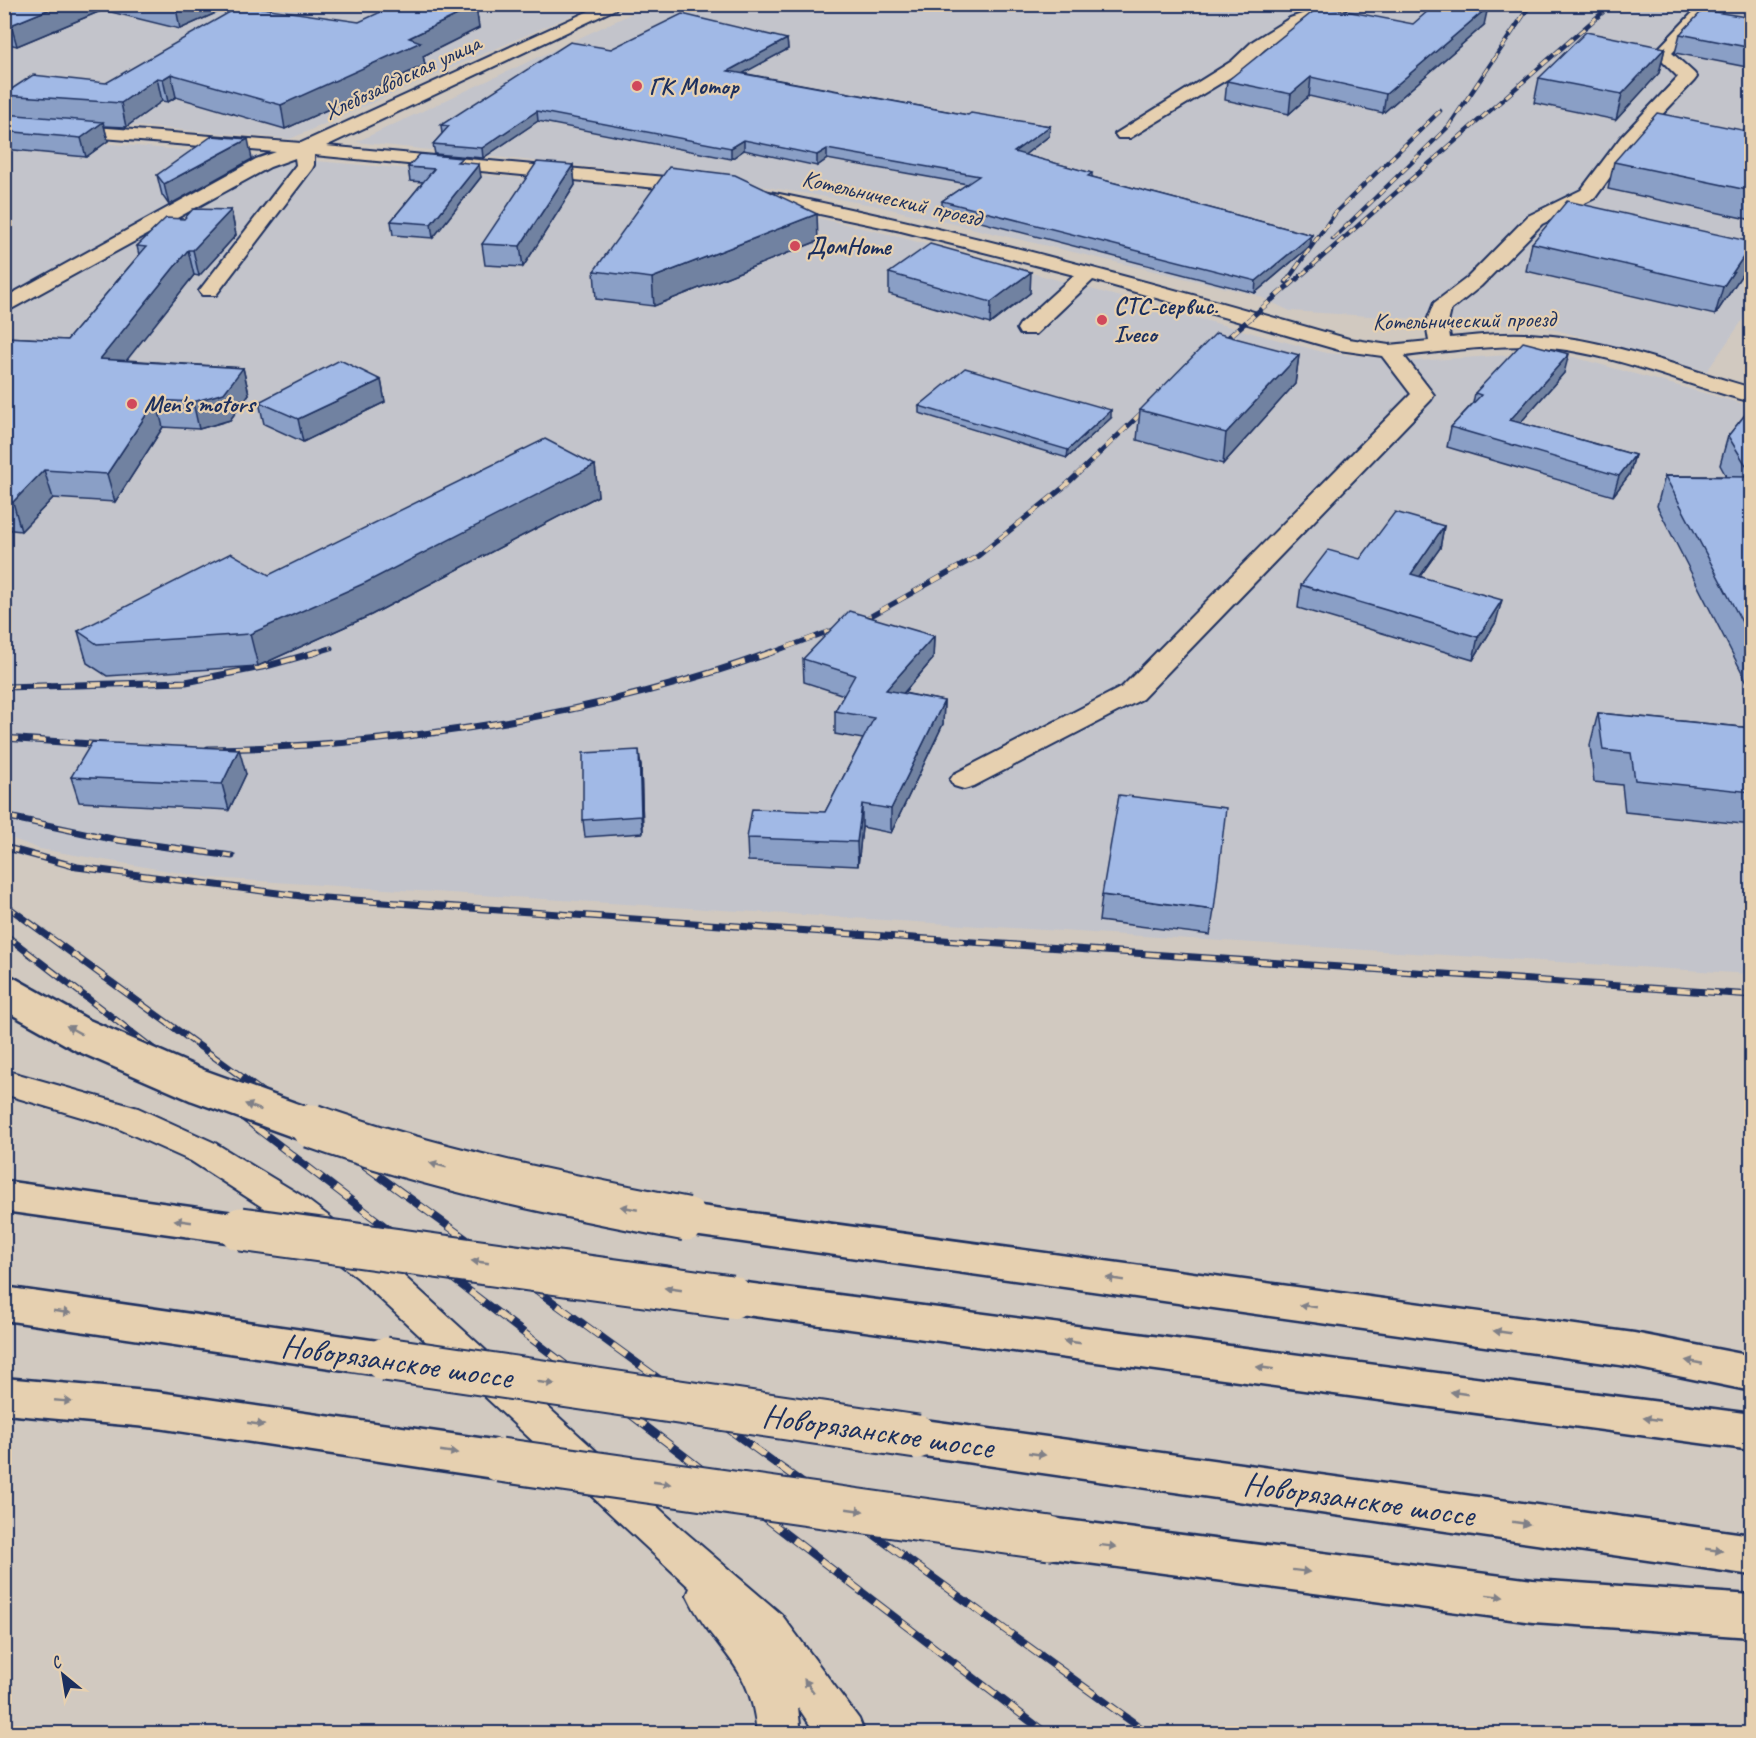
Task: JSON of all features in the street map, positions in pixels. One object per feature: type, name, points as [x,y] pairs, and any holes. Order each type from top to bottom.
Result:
[{"type":"main road","points":[[4,991],[82,1035],[196,1085],[369,1146],[569,1197],[686,1219],[1634,1350],[1752,1374]]},
{"type":"main road","points":[[4,1196],[731,1297],[1752,1432]]},
{"type":"main road","name":"Новорязанское шоссе","points":[[4,1303],[917,1437],[1752,1555]]},
{"type":"main road","points":[[4,1396],[158,1410],[1050,1538],[1533,1601],[1752,1616]]},
{"type":"street","name":"Хлебозаводская улица","points":[[4,307],[263,163],[304,149],[618,4]]},
{"type":"street","points":[[1124,134],[1238,64],[1259,45],[1296,21],[1331,12],[1343,4]]},
{"type":"street","points":[[1440,345],[1437,323],[1441,307],[1474,282],[1535,220],[1588,194],[1627,141],[1688,77],[1662,53],[1711,4]]},
{"type":"street","name":"Котельнический проезд","points":[[4,125],[304,149],[726,190],[941,234],[1089,272],[1347,345],[1389,351],[1498,340],[1542,341],[1574,346],[1752,395]]},
{"type":"street","points":[[209,291],[305,165],[304,149]]},
{"type":"street","points":[[1028,329],[1089,272]]},
{"type":"street","points":[[964,780],[1132,693],[1423,395],[1389,351]]},
{"type":"street","points":[[11,1081],[126,1117],[194,1148],[289,1206],[371,1268],[670,1544],[766,1628],[843,1734]]},
{"type":"street","points":[[670,1544],[770,1679],[779,1708],[779,1734]]},
{"type":"street","points":[[1533,1601],[1752,1633]]},
{"type":"shaded area","points":[[4,5],[595,5],[290,139],[5,115]]},
{"type":"shaded area","points":[[650,5],[1751,5],[1751,308],[1707,371],[1545,327],[1290,311],[1256,295],[873,205],[749,184],[356,142]]},
{"type":"shaded area","points":[[4,135],[577,183],[740,200],[892,235],[1326,353],[1415,361],[1555,352],[1751,406],[1751,974],[210,878],[40,849],[5,836]]},
{"type":"building","points":[[4,4],[62,4],[11,25],[4,23]]},
{"type":"building","points":[[159,4],[185,4],[176,8]]},
{"type":"building","points":[[398,4],[476,6],[409,38],[421,42],[281,105],[171,74],[163,79],[157,78],[121,103],[4,95],[33,75],[106,83],[242,5],[359,22]]},
{"type":"building","points":[[1436,4],[1477,4],[1488,7],[1386,94],[1311,77],[1291,94],[1227,81],[1320,6],[1413,24]]},
{"type":"building","points":[[1703,10],[1752,18],[1752,48],[1680,34]]},
{"type":"building","points":[[682,14],[787,39],[728,71],[968,115],[971,113],[1050,126],[1014,152],[1092,173],[1088,176],[1312,235],[1256,281],[942,201],[979,176],[827,149],[817,155],[744,140],[731,148],[537,111],[482,148],[433,144],[449,126],[441,125],[570,42],[611,49]]},
{"type":"building","points":[[1586,32],[1665,48],[1622,94],[1539,78]]},
{"type":"building","points":[[1657,113],[1752,132],[1752,191],[1614,162]]},
{"type":"building","points":[[4,114],[103,122],[81,138],[4,131]]},
{"type":"building","points":[[212,136],[248,139],[164,184],[157,175]]},
{"type":"building","points":[[420,154],[462,158],[457,162],[479,164],[431,224],[391,221],[434,169],[408,167]]},
{"type":"building","points":[[537,162],[573,165],[520,246],[482,244]]},
{"type":"building","points":[[669,167],[735,175],[817,214],[652,278],[594,271]]},
{"type":"building","points":[[1567,201],[1752,242],[1752,244],[1723,287],[1532,243]]},
{"type":"building","points":[[193,209],[231,210],[193,250],[188,250],[100,359],[243,368],[224,393],[193,402],[156,400],[107,474],[44,470],[13,502],[4,502],[4,337],[67,340],[146,247],[137,246],[166,218],[184,219]]},
{"type":"building","points":[[930,244],[1031,272],[991,302],[889,273]]},
{"type":"building","points":[[1216,333],[1299,355],[1226,433],[1140,410]]},
{"type":"building","points":[[1523,342],[1569,354],[1510,420],[1635,455],[1619,476],[1451,427],[1481,395],[1475,393]]},
{"type":"building","points":[[340,360],[381,380],[298,419],[259,402]]},
{"type":"building","points":[[965,368],[1111,410],[1068,450],[919,406]]},
{"type":"building","points":[[1752,406],[1752,475],[1728,436]]},
{"type":"building","points":[[545,439],[595,465],[365,583],[250,634],[97,644],[78,631],[231,553],[269,575]]},
{"type":"building","points":[[1665,476],[1752,477],[1752,641]]},
{"type":"building","points":[[1395,512],[1444,526],[1411,574],[1502,600],[1478,637],[1301,585],[1328,550],[1360,559]]},
{"type":"building","points":[[849,611],[934,636],[886,690],[944,701],[891,809],[862,804],[857,842],[747,838],[752,809],[825,812],[874,718],[835,711],[855,675],[803,659]]},
{"type":"building","points":[[1598,713],[1752,728],[1752,792],[1635,780],[1631,753],[1603,750]]},
{"type":"building","points":[[92,742],[239,749],[222,784],[71,777]]},
{"type":"building","points":[[639,750],[641,816],[583,820],[583,753]]},
{"type":"building","points":[[1119,795],[1226,808],[1214,910],[1102,895]]},
{"type":"railway","points":[[1333,239],[1449,126],[1531,4]]},
{"type":"railway","points":[[1289,286],[1611,5]]},
{"type":"railway","points":[[1286,282],[1336,212],[1440,111]]},
{"type":"railway","points":[[1216,348],[1290,284]]},
{"type":"railway","points":[[768,654],[871,616],[978,556],[1064,487],[1152,403]]},
{"type":"railway","points":[[311,654],[331,648]]},
{"type":"railway","points":[[4,687],[186,682],[267,666],[317,652]]},
{"type":"railway","points":[[208,749],[351,742],[494,724],[636,694],[704,675],[772,652]]},
{"type":"railway","points":[[4,738],[106,745]]},
{"type":"railway","points":[[4,816],[117,840],[232,856]]},
{"type":"railway","points":[[4,847],[77,867],[309,897],[1752,995]]},
{"type":"railway","points":[[4,904],[312,1128]]},
{"type":"railway","points":[[4,934],[256,1128]]},
{"type":"railway","points":[[254,1126],[1047,1734]]},
{"type":"railway","points":[[310,1126],[1149,1734]]},
{"type":"place","name":"ГК Мотор","points":[[637,86]]},
{"type":"place","name":"ДомHome","points":[[795,246]]},
{"type":"place","name":"СТС-сервис. Iveco","points":[[1102,320]]},
{"type":"place","name":"Men's motors","points":[[132,404]]}]
